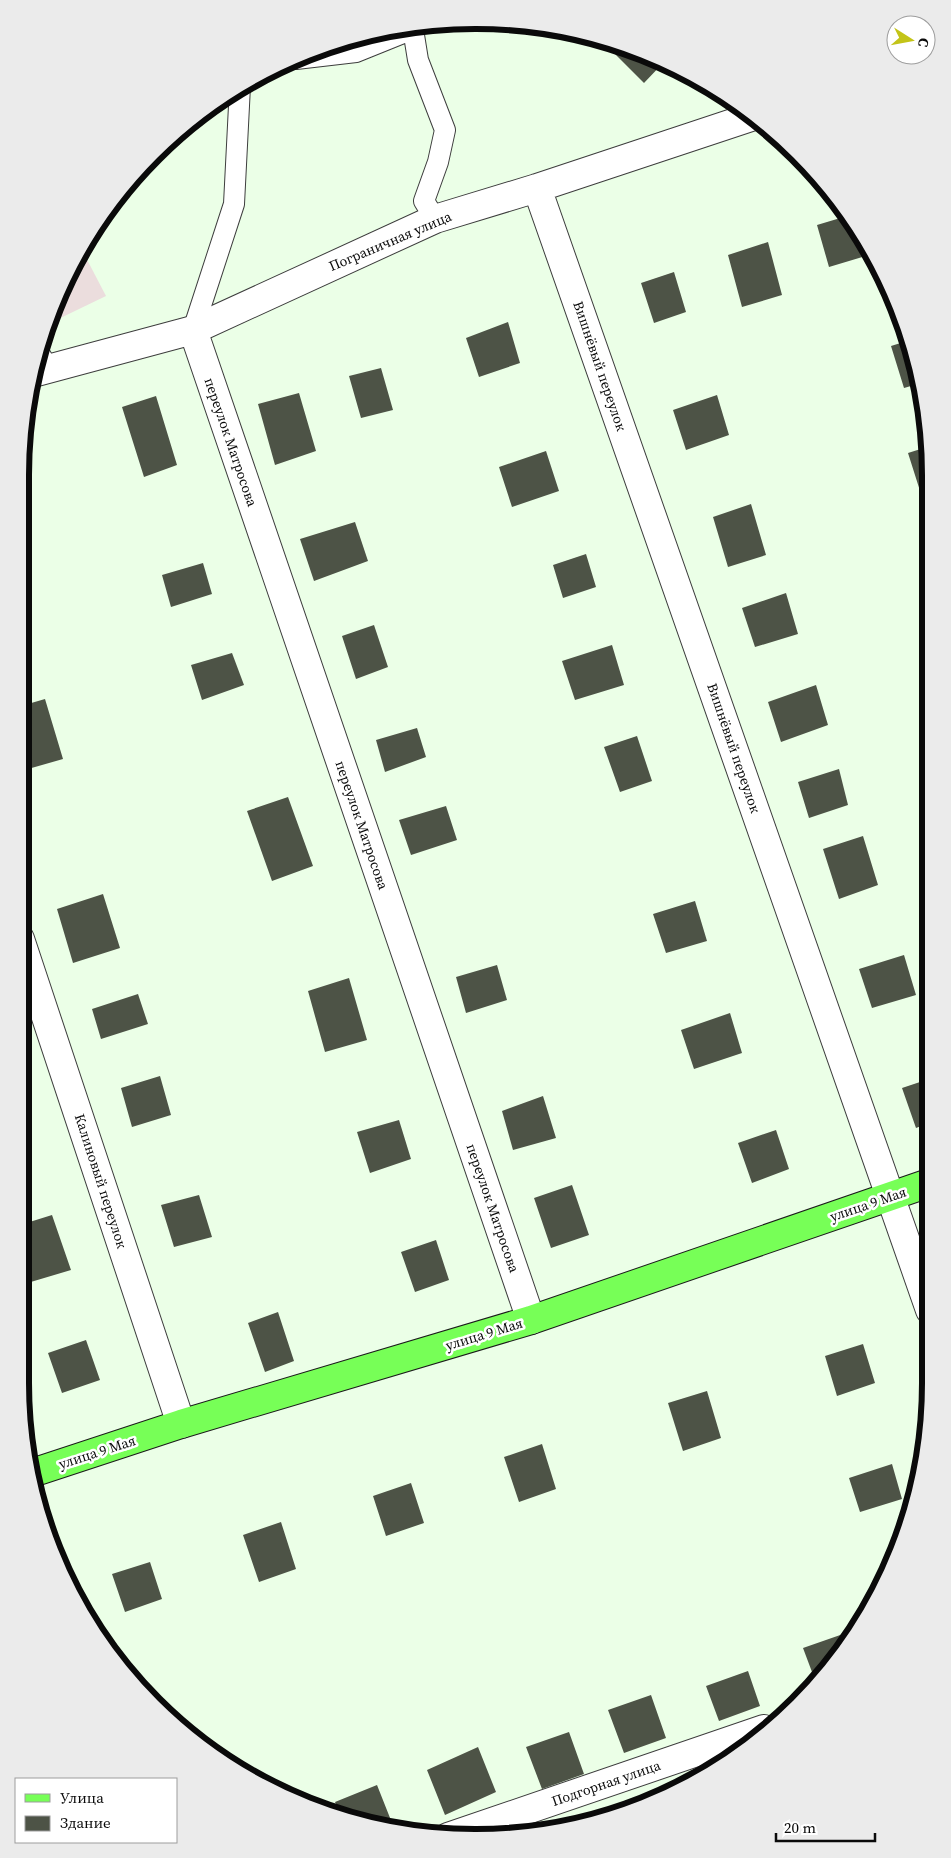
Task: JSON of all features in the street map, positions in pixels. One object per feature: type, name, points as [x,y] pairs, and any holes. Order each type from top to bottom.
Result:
[{"type":"main road","name":"улица 9 Мая","points":[[37,1471],[181,1424],[531,1320],[922,1185]]},
{"type":"street","name":"Пограничная улица","points":[[43,363],[193,330],[435,219],[537,188],[745,119]]},
{"type":"street","name":"Вишнёвый переулок","points":[[537,188],[922,1287]]},
{"type":"street","name":"переулок Матросова","points":[[193,330],[531,1320]]},
{"type":"street","name":"Калиновый переулок","points":[[29,966],[181,1424]]},
{"type":"street","name":"Подгорная улица","points":[[472,1829],[752,1733]]},
{"type":"lane","points":[[415,33],[418,60],[445,130],[438,162],[424,200],[435,219]]},
{"type":"lane","points":[[322,56],[356,52],[392,36]]},
{"type":"lane","points":[[193,330],[234,204],[239,97]]},
{"type":"shaded area","points":[[86,258],[106,296],[57,320]]},
{"type":"building","points":[[611,50],[658,68],[644,83]]},
{"type":"building","points":[[840,218],[864,256],[829,267],[817,225]]},
{"type":"building","points":[[768,242],[782,295],[742,307],[728,255]]},
{"type":"building","points":[[674,272],[686,312],[654,323],[641,283]]},
{"type":"building","points":[[508,322],[520,363],[479,377],[466,338]]},
{"type":"building","points":[[902,343],[913,385],[904,388],[891,346]]},
{"type":"building","points":[[381,368],[393,410],[361,418],[349,376]]},
{"type":"building","points":[[299,393],[316,451],[275,465],[258,404]]},
{"type":"building","points":[[717,395],[729,435],[686,450],[673,410]]},
{"type":"building","points":[[156,396],[177,465],[144,477],[122,407]]},
{"type":"building","points":[[921,449],[921,494],[908,453]]},
{"type":"building","points":[[546,451],[559,491],[512,507],[499,467]]},
{"type":"building","points":[[751,504],[766,555],[728,567],[713,517]]},
{"type":"building","points":[[355,522],[368,561],[314,581],[300,539]]},
{"type":"building","points":[[586,554],[596,587],[563,598],[553,565]]},
{"type":"building","points":[[203,563],[212,594],[171,607],[162,575]]},
{"type":"building","points":[[786,593],[798,634],[755,647],[742,608]]},
{"type":"building","points":[[374,625],[388,667],[356,679],[342,636]]},
{"type":"building","points":[[612,645],[624,685],[575,700],[562,661]]},
{"type":"building","points":[[232,653],[244,685],[202,700],[191,665]]},
{"type":"building","points":[[816,685],[828,725],[781,742],[768,702]]},
{"type":"building","points":[[45,699],[63,759],[29,769],[29,704]]},
{"type":"building","points":[[417,728],[426,757],[385,772],[376,740]]},
{"type":"building","points":[[637,736],[652,781],[620,792],[604,747]]},
{"type":"building","points":[[839,769],[848,805],[809,818],[798,782]]},
{"type":"building","points":[[288,797],[313,866],[272,881],[247,811]]},
{"type":"building","points":[[446,806],[457,840],[411,855],[399,820]]},
{"type":"building","points":[[863,836],[878,885],[839,899],[823,849]]},
{"type":"building","points":[[103,894],[120,948],[73,963],[57,909]]},
{"type":"building","points":[[695,901],[707,941],[666,953],[653,914]]},
{"type":"building","points":[[904,955],[916,995],[872,1008],[859,969]]},
{"type":"building","points":[[497,965],[507,1000],[466,1013],[456,977]]},
{"type":"building","points":[[349,978],[367,1040],[325,1052],[308,991]]},
{"type":"building","points":[[138,994],[148,1024],[101,1039],[92,1009]]},
{"type":"building","points":[[730,1013],[742,1053],[694,1069],[681,1030]]},
{"type":"building","points":[[160,1076],[171,1115],[132,1127],[121,1088]]},
{"type":"building","points":[[922,1081],[922,1126],[916,1128],[902,1088]]},
{"type":"building","points":[[543,1096],[556,1138],[513,1150],[502,1111]]},
{"type":"building","points":[[399,1120],[411,1159],[370,1173],[357,1132]]},
{"type":"building","points":[[776,1130],[789,1169],[752,1183],[738,1143]]},
{"type":"building","points":[[572,1185],[589,1235],[551,1248],[534,1198]]},
{"type":"building","points":[[199,1195],[212,1237],[174,1247],[161,1205]]},
{"type":"building","points":[[52,1215],[71,1270],[29,1283],[29,1222]]},
{"type":"building","points":[[436,1240],[449,1280],[415,1292],[401,1252]]},
{"type":"building","points":[[278,1312],[294,1361],[265,1372],[248,1323]]},
{"type":"building","points":[[86,1340],[100,1380],[62,1393],[48,1353]]},
{"type":"building","points":[[863,1344],[875,1383],[837,1396],[825,1356]]},
{"type":"building","points":[[707,1391],[721,1438],[683,1451],[668,1403]]},
{"type":"building","points":[[542,1444],[556,1489],[519,1502],[504,1457]]},
{"type":"building","points":[[892,1464],[902,1499],[860,1512],[849,1478]]},
{"type":"building","points":[[411,1483],[424,1523],[386,1536],[373,1496]]},
{"type":"building","points":[[281,1522],[296,1569],[259,1582],[243,1535]]},
{"type":"building","points":[[150,1562],[162,1599],[125,1612],[112,1574]]},
{"type":"building","points":[[845,1633],[813,1675],[803,1648]]},
{"type":"building","points":[[748,1671],[760,1706],[719,1721],[706,1686]]},
{"type":"building","points":[[651,1695],[666,1738],[624,1753],[608,1710]]},
{"type":"building","points":[[569,1732],[584,1774],[542,1789],[526,1747]]},
{"type":"building","points":[[478,1747],[496,1792],[445,1815],[427,1770]]},
{"type":"building","points":[[377,1785],[391,1821],[337,1808],[335,1802]]}]
